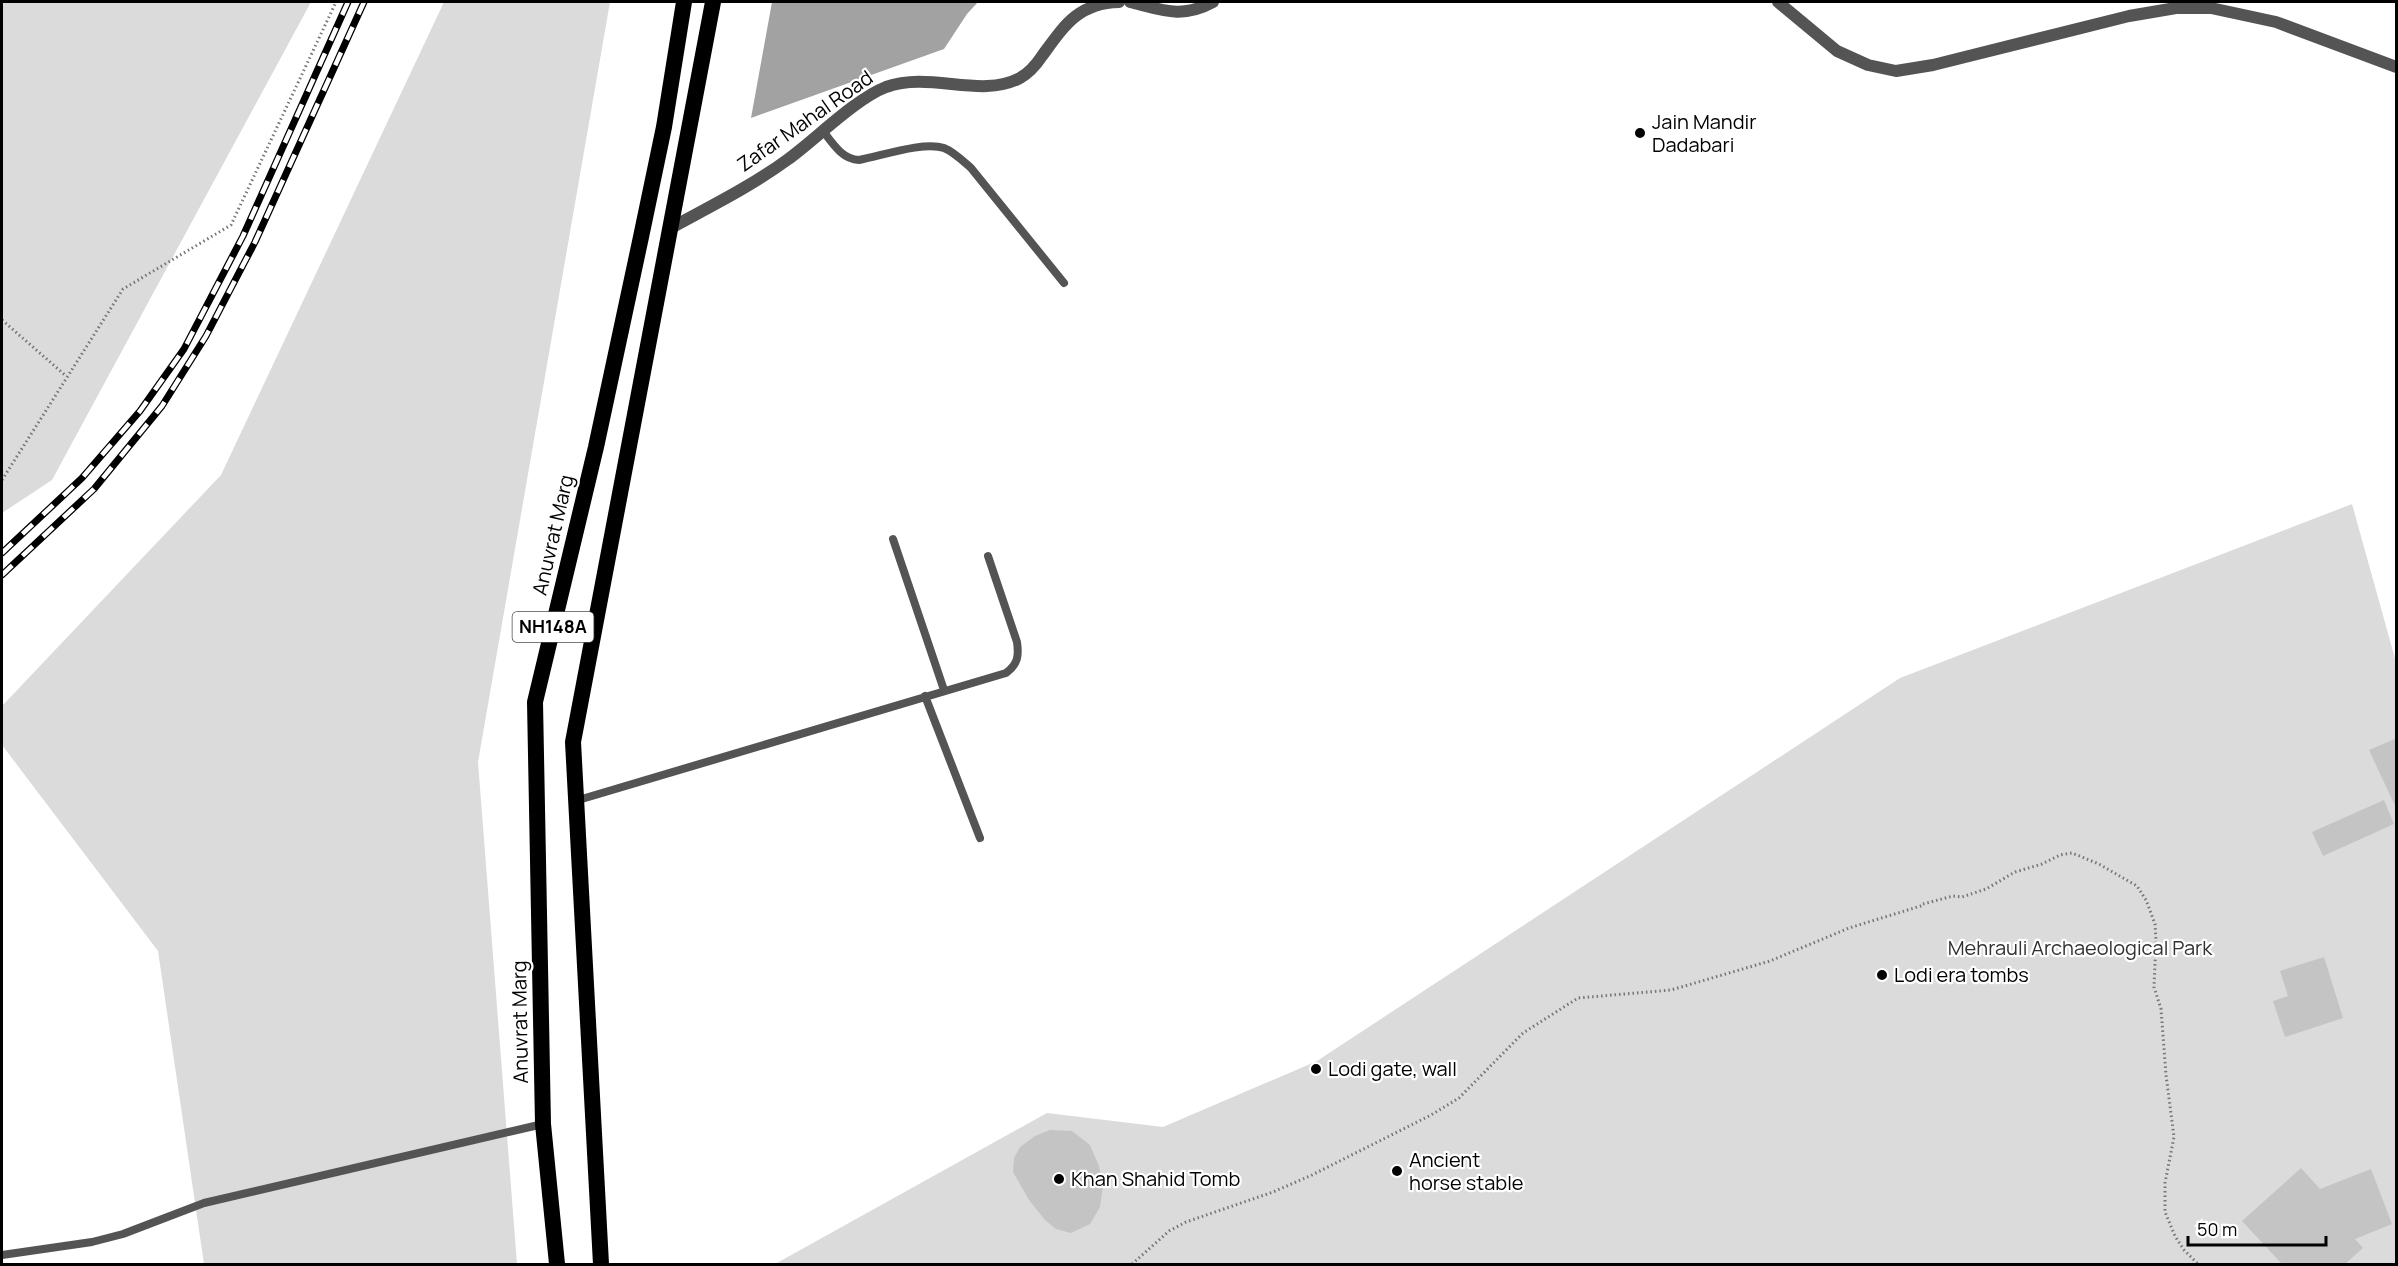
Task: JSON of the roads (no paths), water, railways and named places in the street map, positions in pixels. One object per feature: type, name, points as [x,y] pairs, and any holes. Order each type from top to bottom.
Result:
[{"type":"highway","name":"Anuvrat Marg","points":[[556,1264],[543,1125],[535,702],[596,447],[641,237],[664,127],[684,2]]},
{"type":"highway","name":"NH148A","points":[[601,1264],[573,742],[713,2]]},
{"type":"street","name":"Zafar Mahal Road","points":[[669,229],[767,174],[882,89],[901,82],[918,80],[1001,86],[1020,78],[1033,68],[1067,21],[1082,10],[1106,2],[1119,2]]},
{"type":"street","points":[[1130,2],[1169,12],[1189,12],[1213,2]]},
{"type":"street","points":[[1778,2],[1837,51],[1868,65],[1896,71],[1933,65],[2129,16],[2188,8],[2211,8],[2276,22],[2397,67]]},
{"type":"lane","points":[[823,131],[842,155],[850,160],[929,146],[943,148],[954,153],[971,168],[1064,283]]},
{"type":"lane","points":[[892,539],[944,690]]},
{"type":"lane","points":[[575,801],[1006,673],[1014,667],[1019,657],[1017,642],[988,556]]},
{"type":"lane","points":[[925,696],[980,838]]},
{"type":"lane","points":[[2,1255],[92,1242],[123,1234],[204,1203],[543,1125]]},
{"type":"railway","points":[[2,553],[82,478],[140,411],[184,349],[243,236],[348,2]]},
{"type":"railway","points":[[2,575],[94,489],[162,406],[206,336],[255,242],[364,2]]},
{"type":"place","name":"Jain Mandir Dadabari","points":[[1640,133]]},
{"type":"place","name":"Lodi era tombs","points":[[1882,975]]},
{"type":"place","name":"Lodi gate, wall","points":[[1316,1069]]},
{"type":"place","name":"Ancient horse stable","points":[[1397,1171]]},
{"type":"place","name":"Khan Shahid Tomb","points":[[1059,1179]]},
{"type":"park label","name":"Mehrauli Archaeological Park","points":[[2080,948]]}]
